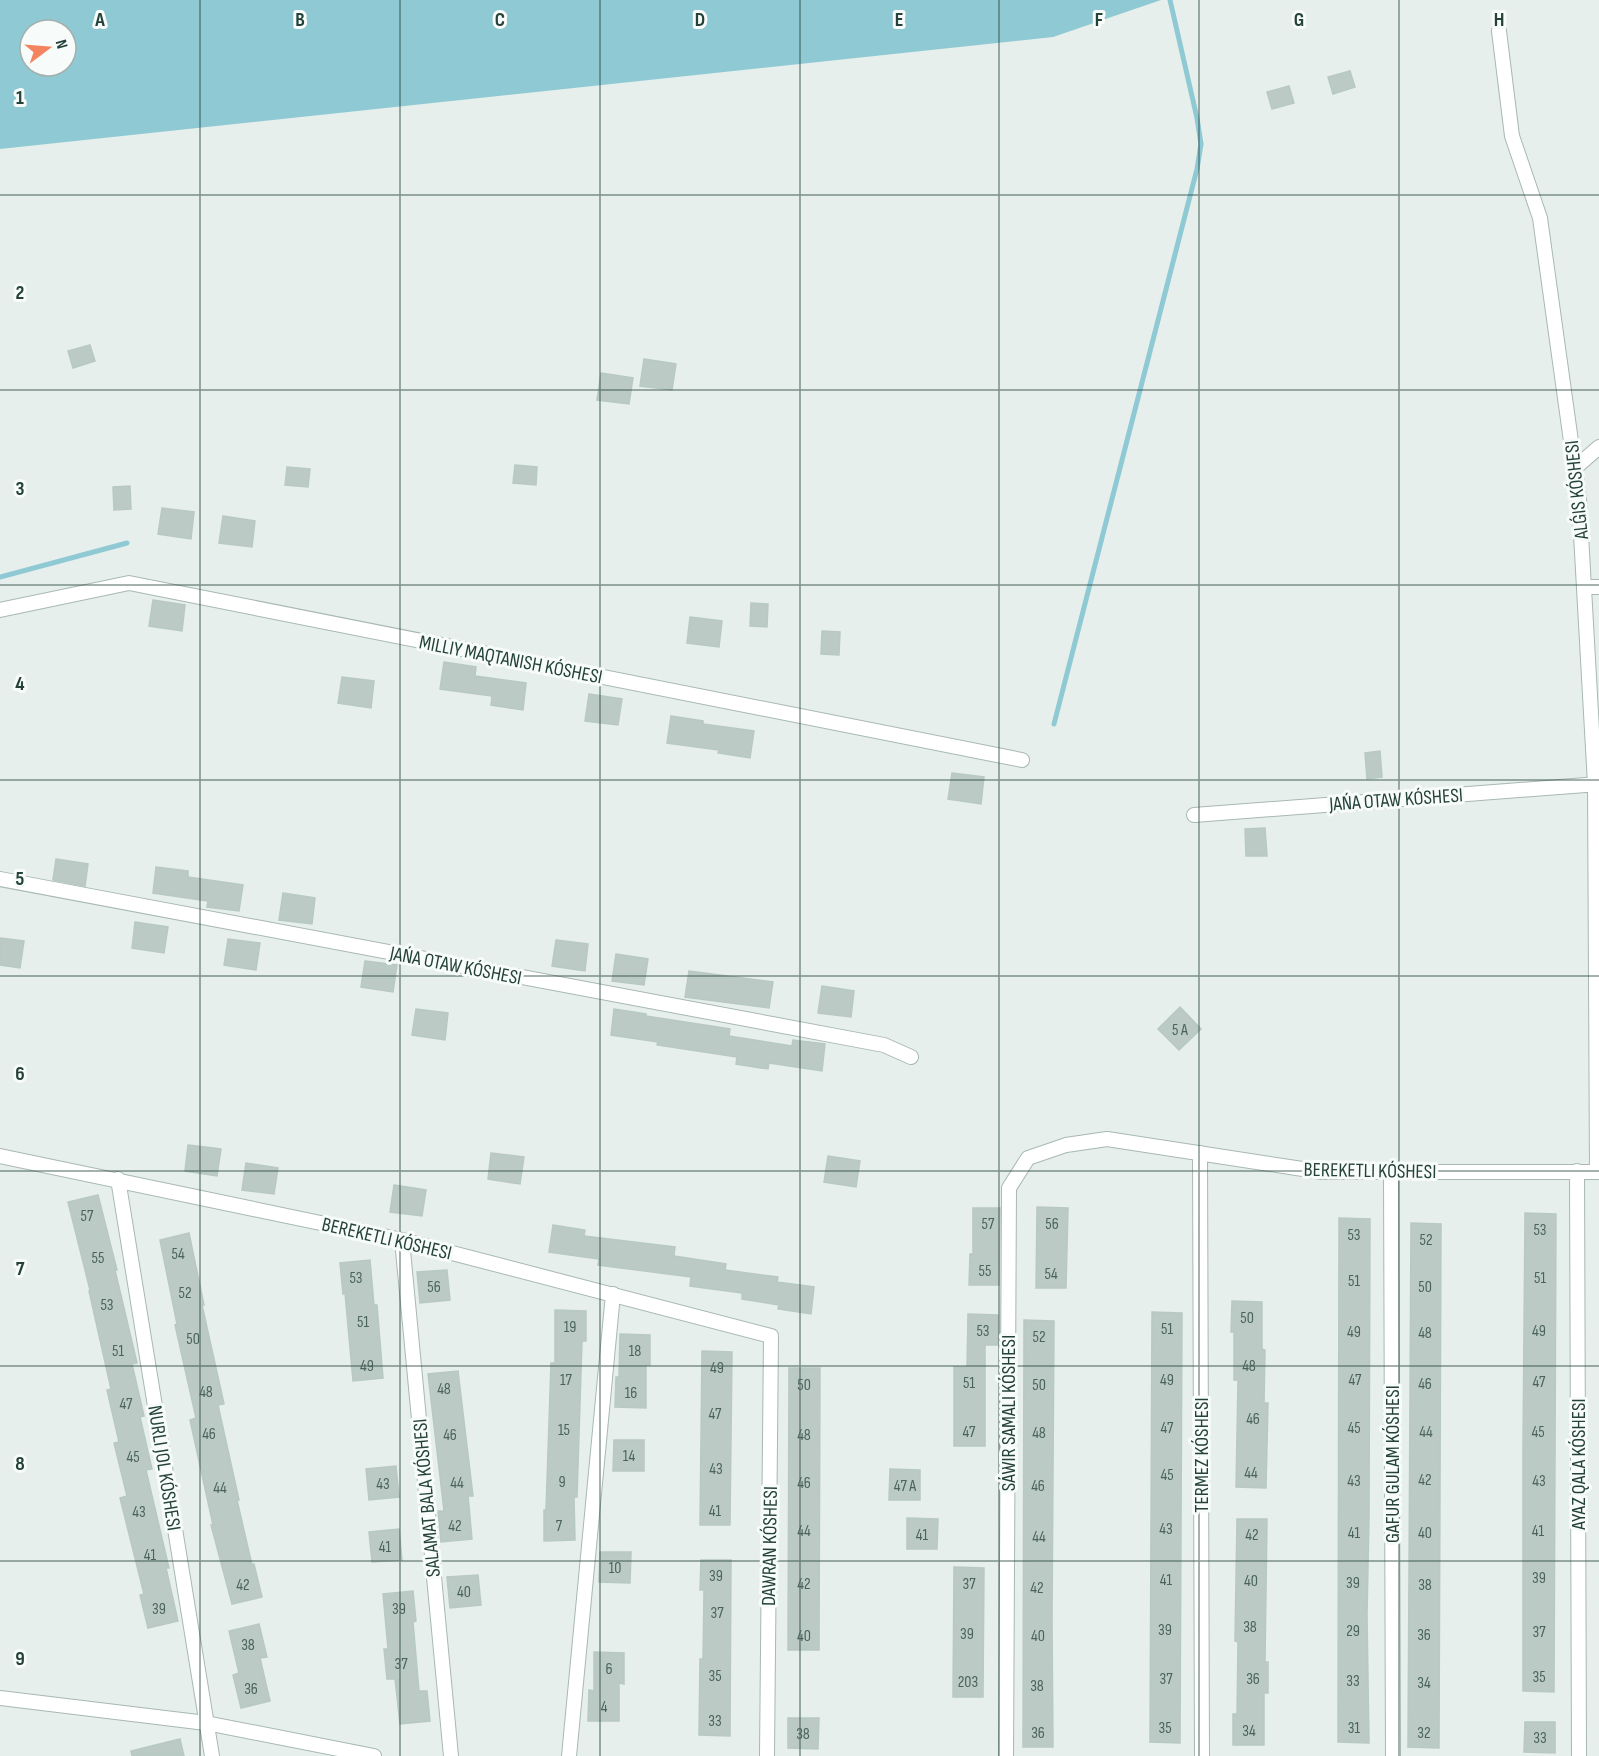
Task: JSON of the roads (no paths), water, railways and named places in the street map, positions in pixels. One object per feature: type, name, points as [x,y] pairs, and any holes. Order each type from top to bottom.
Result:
[{"type":"street","points":[[1499,31],[1512,136],[1540,218],[1579,498],[1597,784],[1598,1172]]},
{"type":"street","points":[[1575,468],[1599,447]]},
{"type":"street","points":[[0,610],[129,583],[1022,760]]},
{"type":"street","points":[[1584,587],[1599,587]]},
{"type":"street","name":"JAŃA OTAW KÓSHESI","points":[[1194,815],[1597,784]]},
{"type":"street","name":"JAŃA OTAW KÓSHESI","points":[[0,879],[884,1045],[911,1057]]},
{"type":"street","name":"BEREKETLI KÓSHESI","points":[[1006,1756],[1009,1188],[1028,1158],[1066,1145],[1107,1139],[1322,1172],[1598,1172]]},
{"type":"street","name":"TERMEZ KÓSHESI","points":[[1200,1153],[1202,1756]]},
{"type":"street","name":"BEREKETLI KÓSHESI","points":[[0,1156],[402,1240],[771,1336]]},
{"type":"street","name":"AYAZ QALA KÓSHESI","points":[[1577,1171],[1579,1756]]},
{"type":"street","name":"GAFUR GULAM KÓSHESI","points":[[1392,1172],[1393,1756]]},
{"type":"street","points":[[118,1179],[212,1756]]},
{"type":"street","name":"SALAMAT BALA KÓSHESI","points":[[402,1240],[451,1756]]},
{"type":"street","points":[[569,1756],[613,1294]]},
{"type":"street","name":"DAWRAN KÓSHESI","points":[[766,1756],[771,1336]]},
{"type":"street","points":[[0,1698],[206,1723],[374,1756]]},
{"type":"water","points":[[0,0],[1161,0],[1053,37],[0,149]]},
{"type":"waterway","points":[[1054,724],[1197,169],[1201,144],[1197,118],[1170,0]]},
{"type":"waterway","points":[[0,577],[127,543]]}]
